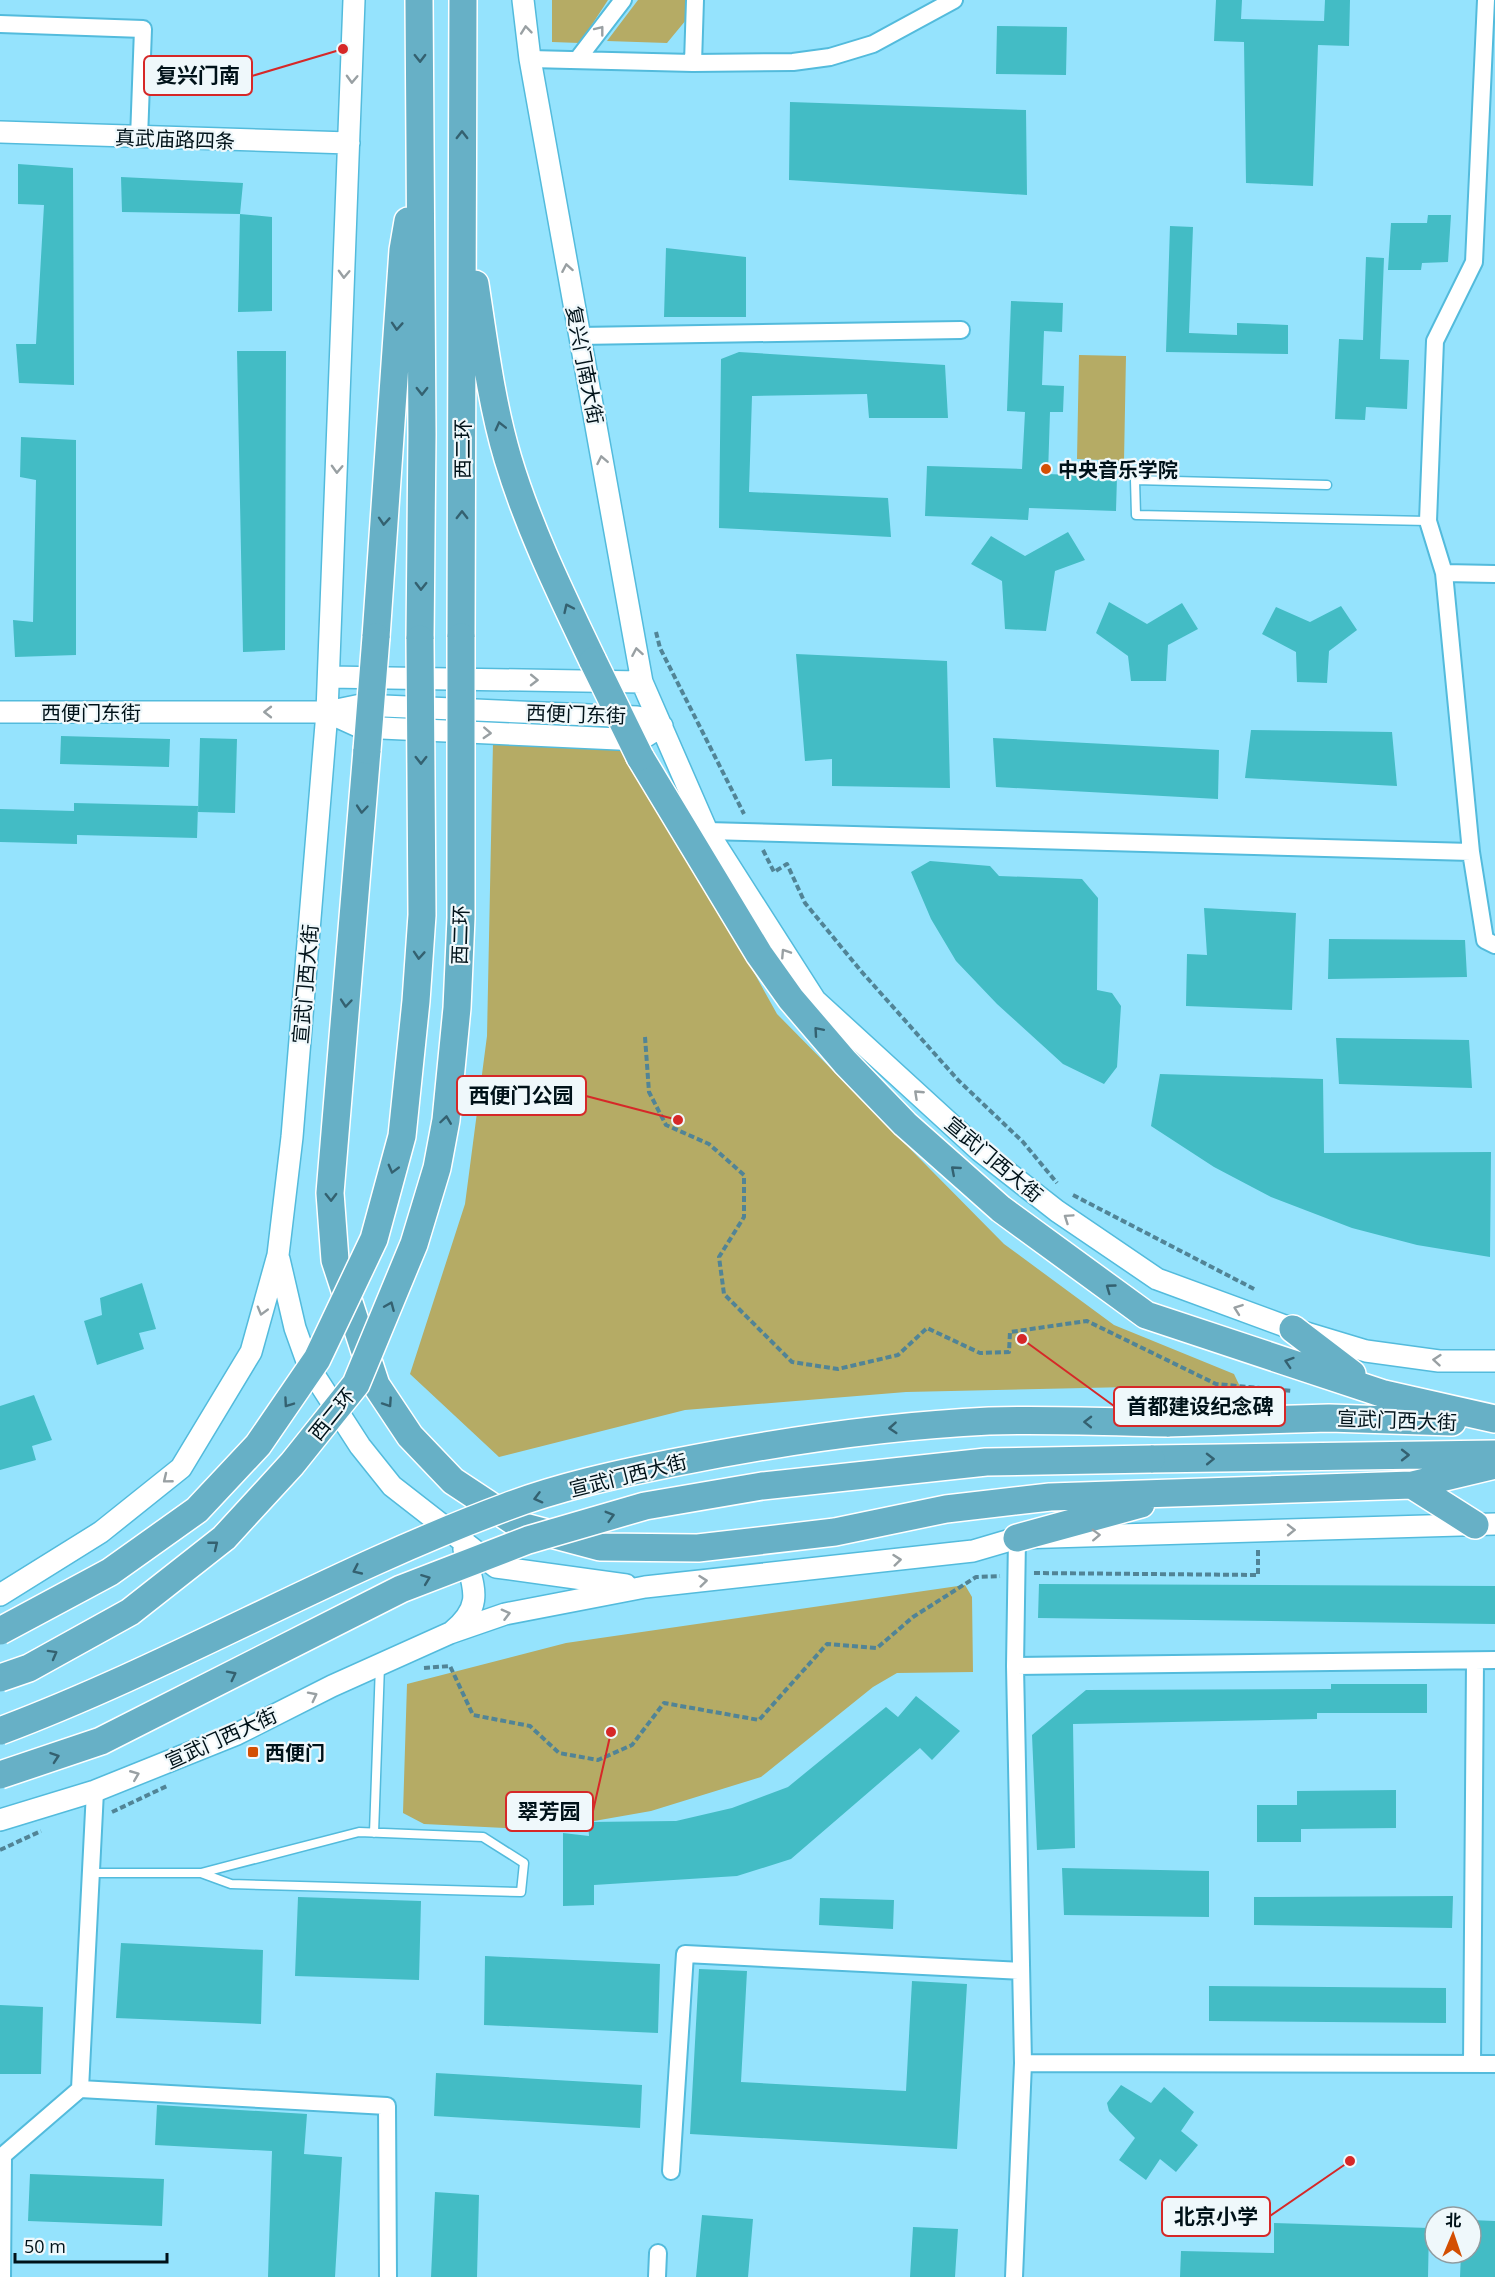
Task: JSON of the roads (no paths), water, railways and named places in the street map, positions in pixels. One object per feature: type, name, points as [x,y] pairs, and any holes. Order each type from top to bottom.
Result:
[{"type":"highway","name":"西二环","points":[[0,1631],[110,1572],[197,1510],[258,1445],[318,1359],[374,1239],[402,1136],[416,1002],[422,915],[419,0]]},
{"type":"highway","name":"西二环","points":[[0,1678],[29,1668],[130,1612],[224,1538],[292,1464],[356,1384],[414,1244],[437,1168],[446,1120],[457,1008],[461,918],[463,0]]},
{"type":"highway","points":[[421,143],[403,250],[376,637],[330,1193],[335,1260],[376,1385],[410,1436],[453,1481],[521,1526],[600,1547],[698,1548],[835,1532],[946,1509],[1050,1497],[1412,1485],[1495,1465]]},
{"type":"highway","points":[[462,194],[490,385],[508,460],[554,577],[640,757],[759,954],[791,999],[845,1062],[952,1168],[1002,1209],[1146,1315],[1384,1394],[1495,1421]]},
{"type":"highway","points":[[1293,1329],[1337,1365],[1384,1394]]},
{"type":"highway","name":"宣武门西大街","points":[[0,1731],[63,1707],[387,1556],[508,1506],[634,1471],[757,1446],[872,1430],[991,1421],[1167,1423],[1329,1418],[1495,1421]]},
{"type":"highway","name":"宣武门西大街","points":[[0,1775],[101,1741],[401,1589],[528,1540],[645,1506],[762,1486],[986,1462],[1495,1454]]},
{"type":"highway","points":[[1412,1485],[1485,1525]]},
{"type":"highway","points":[[1017,1538],[1185,1492]]},
{"type":"street","points":[[327,712],[354,0]]},
{"type":"street","name":"复兴门南大街","points":[[524,0],[530,59],[642,682],[662,726]]},
{"type":"street","points":[[577,60],[623,0]]},
{"type":"street","points":[[693,63],[695,0]]},
{"type":"street","points":[[530,59],[693,63],[793,62],[852,52],[888,36],[954,0]]},
{"type":"street","points":[[1485,0],[1474,262],[1435,341],[1428,521],[1444,573],[1472,852],[1485,940],[1495,945]]},
{"type":"street","points":[[0,24],[144,28],[139,138]]},
{"type":"street","name":"真武庙路四条","points":[[0,132],[349,143]]},
{"type":"street","points":[[579,336],[961,330]]},
{"type":"street","points":[[1444,573],[1495,574]]},
{"type":"street","points":[[329,677],[642,682]]},
{"type":"street","name":"西便门东街","points":[[0,712],[327,712],[361,705],[637,717],[662,726]]},
{"type":"street","name":"宣武门西大街","points":[[0,1595],[101,1532],[181,1468],[250,1352],[278,1255],[292,1137],[327,712]]},
{"type":"street","name":"宣武门西大街","points":[[662,726],[707,831],[815,1000],[979,1150],[1057,1211],[1157,1279],[1293,1329],[1366,1351],[1439,1361],[1495,1361]]},
{"type":"street","points":[[707,831],[1472,852]]},
{"type":"street","name":"宣武门西大街","points":[[278,1255],[302,1351],[319,1386],[392,1486],[496,1567],[645,1587]]},
{"type":"street","name":"宣武门西大街","points":[[0,1820],[95,1791],[237,1734],[380,1664],[450,1633],[505,1614],[645,1587],[974,1551],[1017,1538],[1485,1525]]},
{"type":"street","points":[[1014,2277],[1023,2063],[1016,1666],[1017,1538]]},
{"type":"street","points":[[450,1633],[469,1617],[475,1601],[463,1540]]},
{"type":"street","points":[[1016,1666],[1495,1660]]},
{"type":"street","points":[[1472,2064],[1475,1661]]},
{"type":"street","points":[[80,2090],[95,1791]]},
{"type":"street","points":[[671,2171],[685,1954],[1021,1971]]},
{"type":"street","points":[[1023,2063],[1495,2064]]},
{"type":"street","points":[[2,2277],[2,2158],[80,2090],[387,2106],[388,2277]]},
{"type":"street","points":[[657,2277],[658,2253]]},
{"type":"lane","points":[[1327,485],[1135,480],[1136,515],[1428,521]]},
{"type":"lane","points":[[374,1833],[380,1664]]},
{"type":"lane","points":[[91,1873],[201,1872],[359,1832],[483,1837],[524,1863],[521,1892],[231,1884],[201,1872]]},
{"type":"place","name":"复兴门南","points":[[343,49]]},
{"type":"place","name":"中央音乐学院","points":[[1046,469]]},
{"type":"place","name":"西便门公园","points":[[678,1120]]},
{"type":"place","name":"首都建设纪念碑","points":[[1022,1339]]},
{"type":"place","name":"翠芳园","points":[[611,1732]]},
{"type":"place","name":"西便门","points":[[253,1752]]},
{"type":"place","name":"北京小学","points":[[1350,2161]]}]
